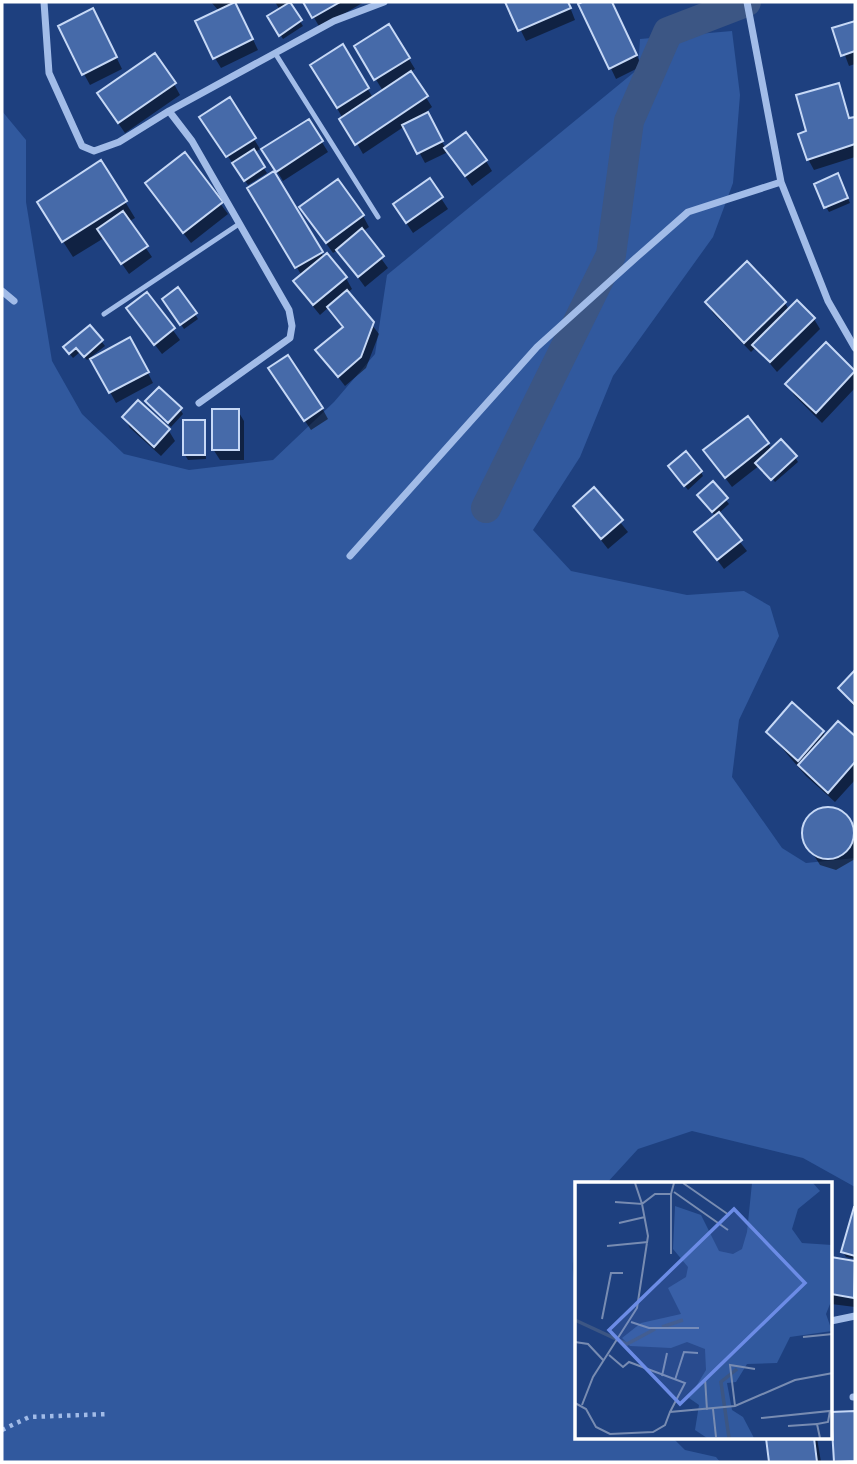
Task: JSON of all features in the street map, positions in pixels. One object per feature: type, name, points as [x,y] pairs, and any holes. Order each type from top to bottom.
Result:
[{"type":"street","points":[[44,2],[48,73],[82,146],[94,151],[119,142],[169,111],[334,21],[384,2]]},
{"type":"street","points":[[747,2],[781,181],[828,301],[855,348]]},
{"type":"street","points":[[169,111],[192,141],[289,310],[292,326],[290,338],[199,403]]},
{"type":"street","points":[[350,556],[537,347],[688,212],[781,181]]},
{"type":"street","points":[[2,291],[14,301]]},
{"type":"street","points":[[832,1321],[855,1316]]},
{"type":"lane","points":[[275,53],[378,217]]},
{"type":"lane","points":[[104,314],[239,223]]},
{"type":"path","points":[[2,1430],[29,1416],[109,1414]]},
{"type":"shaded area","points":[[732,31],[740,95],[733,183],[713,237],[613,376],[580,457],[533,530],[571,571],[687,595],[744,591],[770,606],[779,636],[739,720],[732,777],[782,848],[806,863],[855,858],[855,1187],[803,1158],[692,1131],[638,1149],[608,1182],[575,1182],[575,1440],[675,1440],[685,1450],[716,1457],[720,1462],[2,1462],[2,111],[26,140],[26,202],[52,361],[82,414],[124,454],[189,470],[273,460],[334,402],[375,354],[387,275],[638,69],[640,39]]},
{"type":"building","points":[[235,2],[253,39],[213,59],[195,21]]},
{"type":"building","points":[[290,2],[302,20],[279,36],[267,16]]},
{"type":"building","points":[[303,2],[340,2],[312,18]]},
{"type":"building","points":[[505,2],[568,2],[571,8],[518,31]]},
{"type":"building","points":[[612,2],[637,55],[609,69],[578,4]]},
{"type":"building","points":[[93,8],[117,57],[82,75],[58,26]]},
{"type":"building","points":[[855,21],[855,51],[841,56],[832,28]]},
{"type":"building","points":[[389,24],[410,58],[374,80],[354,46]]},
{"type":"building","points":[[343,44],[369,88],[337,108],[310,65]]},
{"type":"building","points":[[155,53],[176,83],[118,123],[97,93]]},
{"type":"building","points":[[411,71],[428,96],[355,145],[339,119]]},
{"type":"building","points":[[839,83],[849,118],[855,117],[855,144],[807,160],[798,134],[806,131],[796,95]]},
{"type":"building","points":[[230,97],[256,138],[226,157],[199,117]]},
{"type":"building","points":[[428,112],[443,141],[417,154],[402,125]]},
{"type":"building","points":[[309,119],[323,141],[276,172],[261,149]]},
{"type":"building","points":[[466,132],[487,160],[465,176],[444,148]]},
{"type":"building","points":[[254,149],[265,167],[244,181],[232,163]]},
{"type":"building","points":[[185,152],[223,202],[183,233],[145,183]]},
{"type":"building","points":[[101,160],[127,201],[62,242],[37,202]]},
{"type":"building","points":[[274,171],[323,252],[295,268],[247,188]]},
{"type":"building","points":[[838,173],[848,198],[824,208],[814,184]]},
{"type":"building","points":[[430,178],[443,197],[406,223],[393,204]]},
{"type":"building","points":[[338,179],[364,215],[326,243],[299,207]]},
{"type":"building","points":[[123,211],[148,246],[121,264],[97,229]]},
{"type":"building","points":[[362,228],[384,256],[358,277],[336,250]]},
{"type":"building","points":[[327,253],[347,277],[313,305],[293,281]]},
{"type":"building","points":[[747,261],[786,302],[744,343],[705,302]]},
{"type":"building","points":[[178,287],[197,313],[180,325],[162,299]]},
{"type":"building","points":[[347,290],[374,322],[361,357],[338,377],[315,350],[343,327],[327,307]]},
{"type":"building","points":[[147,292],[175,328],[154,345],[126,308]]},
{"type":"building","points":[[797,300],[815,318],[770,362],[752,345]]},
{"type":"building","points":[[90,325],[103,340],[84,357],[76,348],[69,354],[63,347]]},
{"type":"building","points":[[130,337],[149,372],[109,393],[90,359]]},
{"type":"building","points":[[826,342],[855,371],[816,413],[785,384]]},
{"type":"building","points":[[288,355],[323,408],[304,421],[268,368]]},
{"type":"building","points":[[159,387],[182,408],[168,423],[145,401]]},
{"type":"building","points":[[138,400],[170,429],[154,447],[122,417]]},
{"type":"building","points":[[212,409],[239,409],[239,450],[212,450]]},
{"type":"building","points":[[748,416],[769,443],[725,478],[703,450]]},
{"type":"building","points":[[183,420],[205,420],[205,455],[183,455]]},
{"type":"building","points":[[781,439],[797,456],[771,480],[755,463]]},
{"type":"building","points":[[686,451],[702,471],[684,486],[668,466]]},
{"type":"building","points":[[713,481],[728,498],[712,512],[697,495]]},
{"type":"building","points":[[594,487],[623,520],[601,539],[573,506]]},
{"type":"building","points":[[719,512],[742,540],[717,560],[694,532]]},
{"type":"building","points":[[855,670],[855,705],[838,688]]},
{"type":"building","points":[[792,702],[824,731],[798,761],[766,732]]},
{"type":"building","points":[[838,721],[855,736],[855,762],[828,793],[798,765]]},
{"type":"building","points":[[828,807],[847,814],[854,833],[847,852],[828,859],[809,852],[802,833],[809,814]]},
{"type":"building","points":[[855,1207],[855,1256],[841,1252]]},
{"type":"building","points":[[832,1257],[855,1261],[854,1298],[832,1294]]},
{"type":"building","points":[[855,1411],[855,1461],[834,1462],[832,1412]]},
{"type":"building","points":[[766,1440],[814,1440],[817,1462],[769,1462]]},
{"type":"waterway","points":[[486,508],[611,255],[629,121],[668,32],[746,2]]}]
